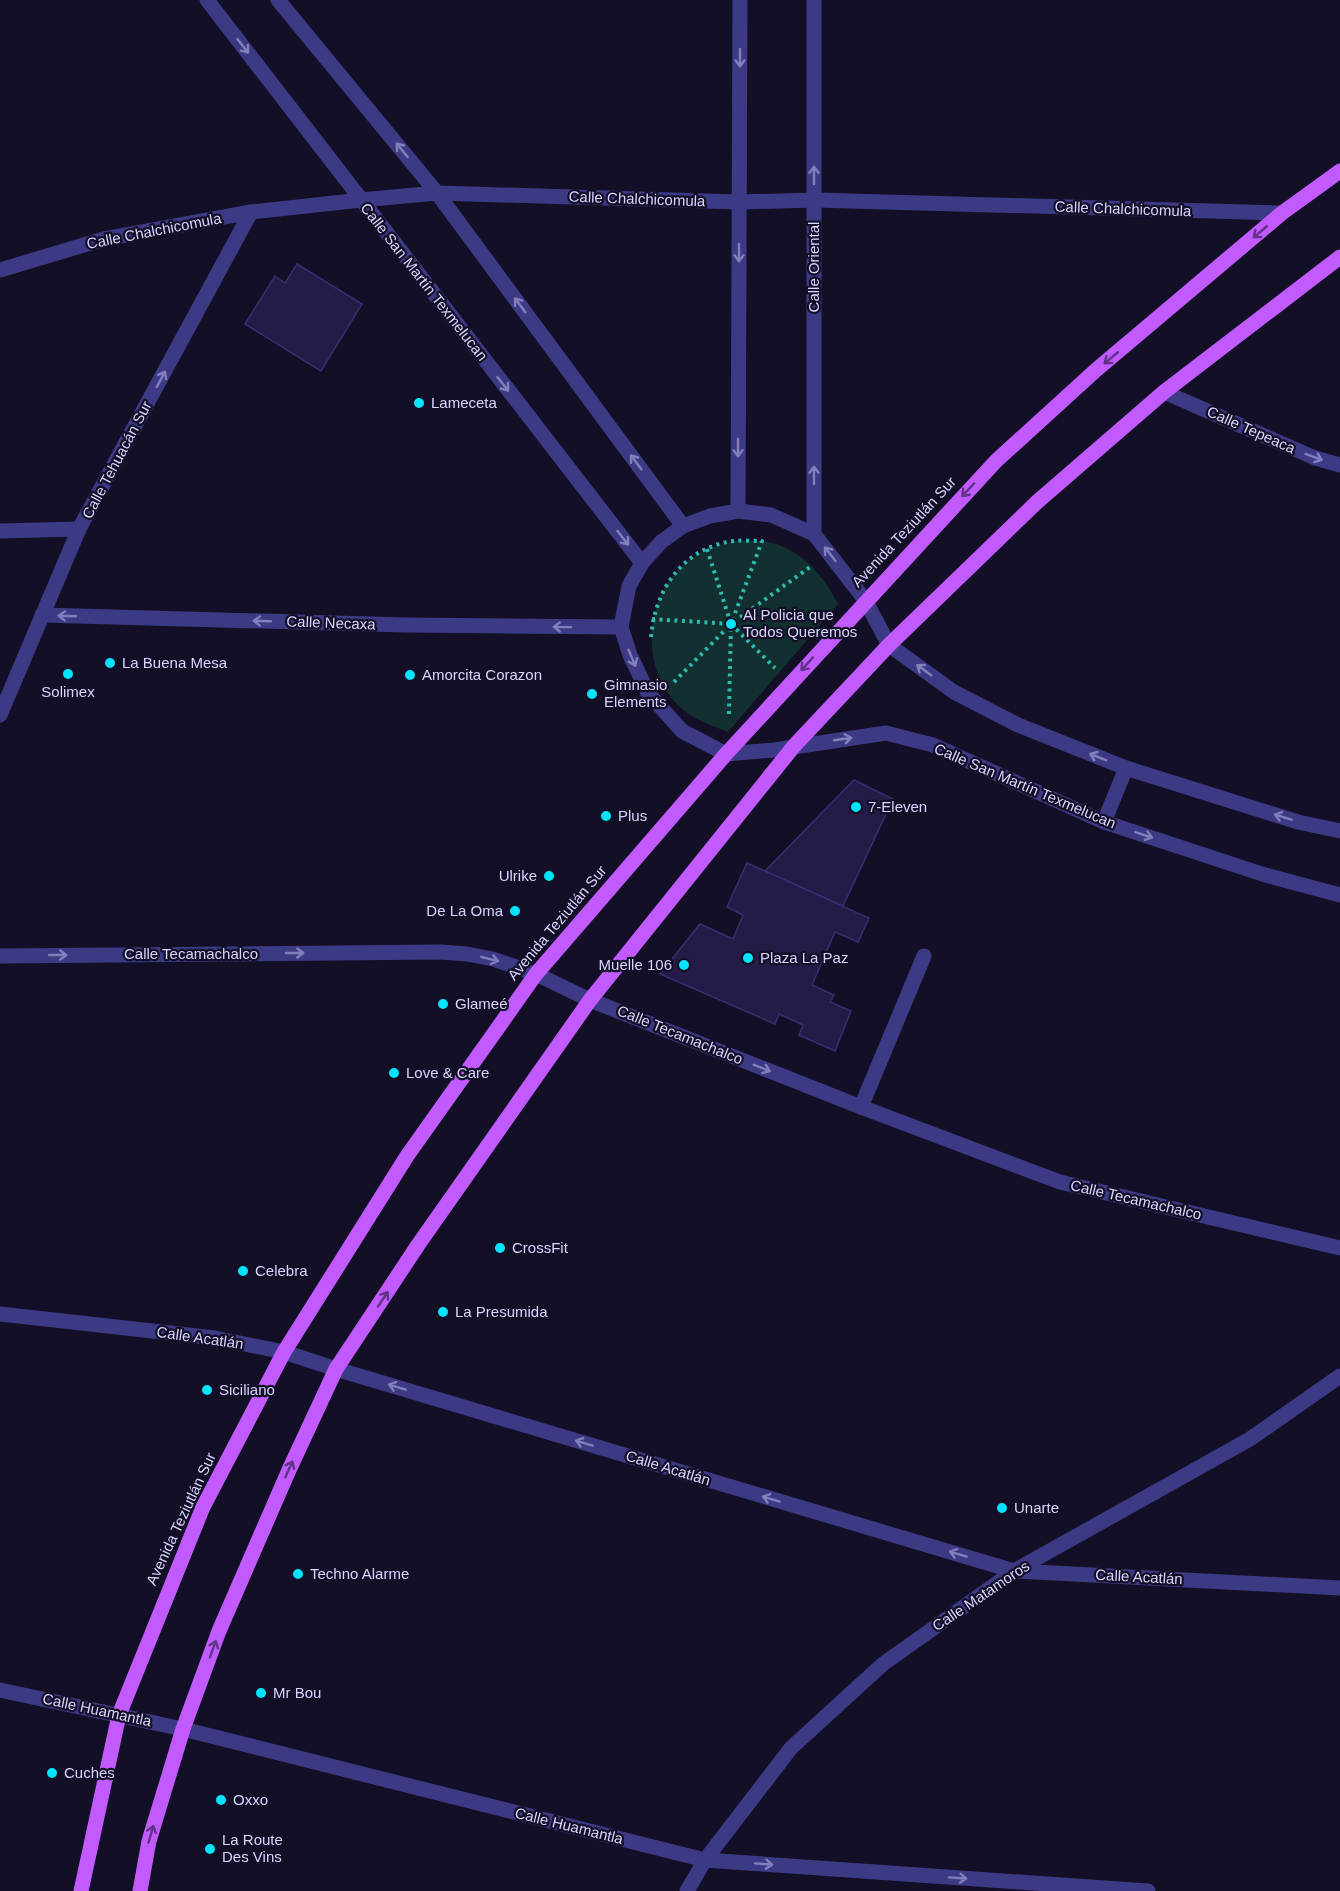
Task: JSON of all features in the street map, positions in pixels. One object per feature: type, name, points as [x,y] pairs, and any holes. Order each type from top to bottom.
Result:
[{"type":"main road","name":"Avenida Teziutlán Sur","points":[[81,1891],[119,1715],[203,1507],[284,1352],[407,1156],[536,974],[726,754],[865,600],[996,461],[1096,370],[1282,213],[1340,171]]},
{"type":"main road","points":[[140,1891],[149,1841],[183,1729],[219,1631],[336,1369],[418,1245],[590,1000],[794,746],[889,645],[1037,502],[1164,392],[1340,257]]},
{"type":"street","name":"Calle San Martín Texmelucan","points":[[207,0],[642,563]]},
{"type":"street","points":[[278,0],[437,193],[683,526]]},
{"type":"street","points":[[738,511],[740,0]]},
{"type":"street","name":"Calle Oriental","points":[[814,0],[814,534]]},
{"type":"street","name":"Calle Chalchicomula","points":[[0,270],[104,239],[251,212],[437,193],[739,202],[814,200],[1282,213]]},
{"type":"street","name":"Calle Tehuacán Sur","points":[[0,715],[79,529],[251,212]]},
{"type":"street","name":"Calle Tepeaca","points":[[1164,392],[1315,458],[1340,465]]},
{"type":"street","points":[[726,754],[682,731],[648,693],[630,655],[621,627],[629,586],[642,563],[661,542],[683,526],[710,516],[738,511],[771,515],[814,534],[865,600],[889,645],[954,692],[1018,725],[1126,768],[1298,822],[1340,831]]},
{"type":"street","points":[[0,531],[79,529]]},
{"type":"street","name":"Calle Necaxa","points":[[42,615],[406,625],[621,627]]},
{"type":"street","name":"Calle San Martín Texmelucan","points":[[726,754],[774,750],[886,733],[933,745],[1104,822],[1262,874],[1340,895]]},
{"type":"street","points":[[1104,822],[1126,768]]},
{"type":"street","name":"Calle Tecamachalco","points":[[0,956],[441,952],[493,959],[536,974],[590,1000],[861,1107],[1060,1182],[1340,1248]]},
{"type":"street","points":[[861,1107],[924,956]]},
{"type":"street","name":"Calle Acatlán","points":[[0,1314],[215,1338],[284,1352],[1014,1571],[1340,1587]]},
{"type":"street","name":"Calle Matamoros","points":[[687,1891],[705,1860],[791,1748],[883,1664],[1014,1571],[1250,1439],[1340,1376]]},
{"type":"street","name":"Calle Huamantla","points":[[0,1690],[183,1729],[705,1860],[1148,1891]]},
{"type":"path","points":[[731,624],[762,541],[733,541],[707,549],[684,563],[667,584],[652,619],[731,624],[780,672]]},
{"type":"path","points":[[707,549],[731,624],[729,722]]},
{"type":"path","points":[[666,690],[731,624],[812,566]]},
{"type":"green space","points":[[733,541],[762,541],[775,544],[798,555],[817,572],[838,604],[728,732],[691,715],[680,707],[667,691],[658,674],[653,655],[652,635],[654,615],[660,596],[670,579],[684,564],[701,552]]},
{"type":"building","points":[[297,264],[362,304],[321,371],[245,324],[275,276],[285,283]]},
{"type":"building","points":[[854,780],[893,799],[843,906],[765,871]]},
{"type":"building","name":"Plaza La Paz","points":[[747,863],[869,918],[858,942],[835,932],[812,985],[834,995],[830,1002],[851,1011],[835,1051],[799,1035],[803,1025],[779,1014],[775,1024],[660,974],[700,924],[733,939],[743,915],[727,907]]},
{"type":"place","name":"Lameceta","points":[[419,403]]},
{"type":"place","name":"Al Policia que Todos Queremos","points":[[731,624]]},
{"type":"place","name":"La Buena Mesa","points":[[110,663]]},
{"type":"place","name":"Solimex","points":[[68,674]]},
{"type":"place","name":"Amorcita Corazon","points":[[410,675]]},
{"type":"place","name":"Gimnasio Elements","points":[[592,694]]},
{"type":"place","name":"7-Eleven","points":[[856,807]]},
{"type":"place","name":"Plus","points":[[606,816]]},
{"type":"place","name":"Ulrike","points":[[549,876]]},
{"type":"place","name":"De La Oma","points":[[515,911]]},
{"type":"place","name":"Plaza La Paz","points":[[748,958]]},
{"type":"place","name":"Muelle 106","points":[[684,965]]},
{"type":"place","name":"Glameé","points":[[443,1004]]},
{"type":"place","name":"Love & Care","points":[[394,1073]]},
{"type":"place","name":"CrossFit","points":[[500,1248]]},
{"type":"place","name":"Celebra","points":[[243,1271]]},
{"type":"place","name":"La Presumida","points":[[443,1312]]},
{"type":"place","name":"Siciliano","points":[[207,1390]]},
{"type":"place","name":"Unarte","points":[[1002,1508]]},
{"type":"place","name":"Techno Alarme","points":[[298,1574]]},
{"type":"place","name":"Mr Bou","points":[[261,1693]]},
{"type":"place","name":"Cuches","points":[[52,1773]]},
{"type":"place","name":"Oxxo","points":[[221,1800]]},
{"type":"place","name":"La Route Des Vins","points":[[210,1849]]}]
